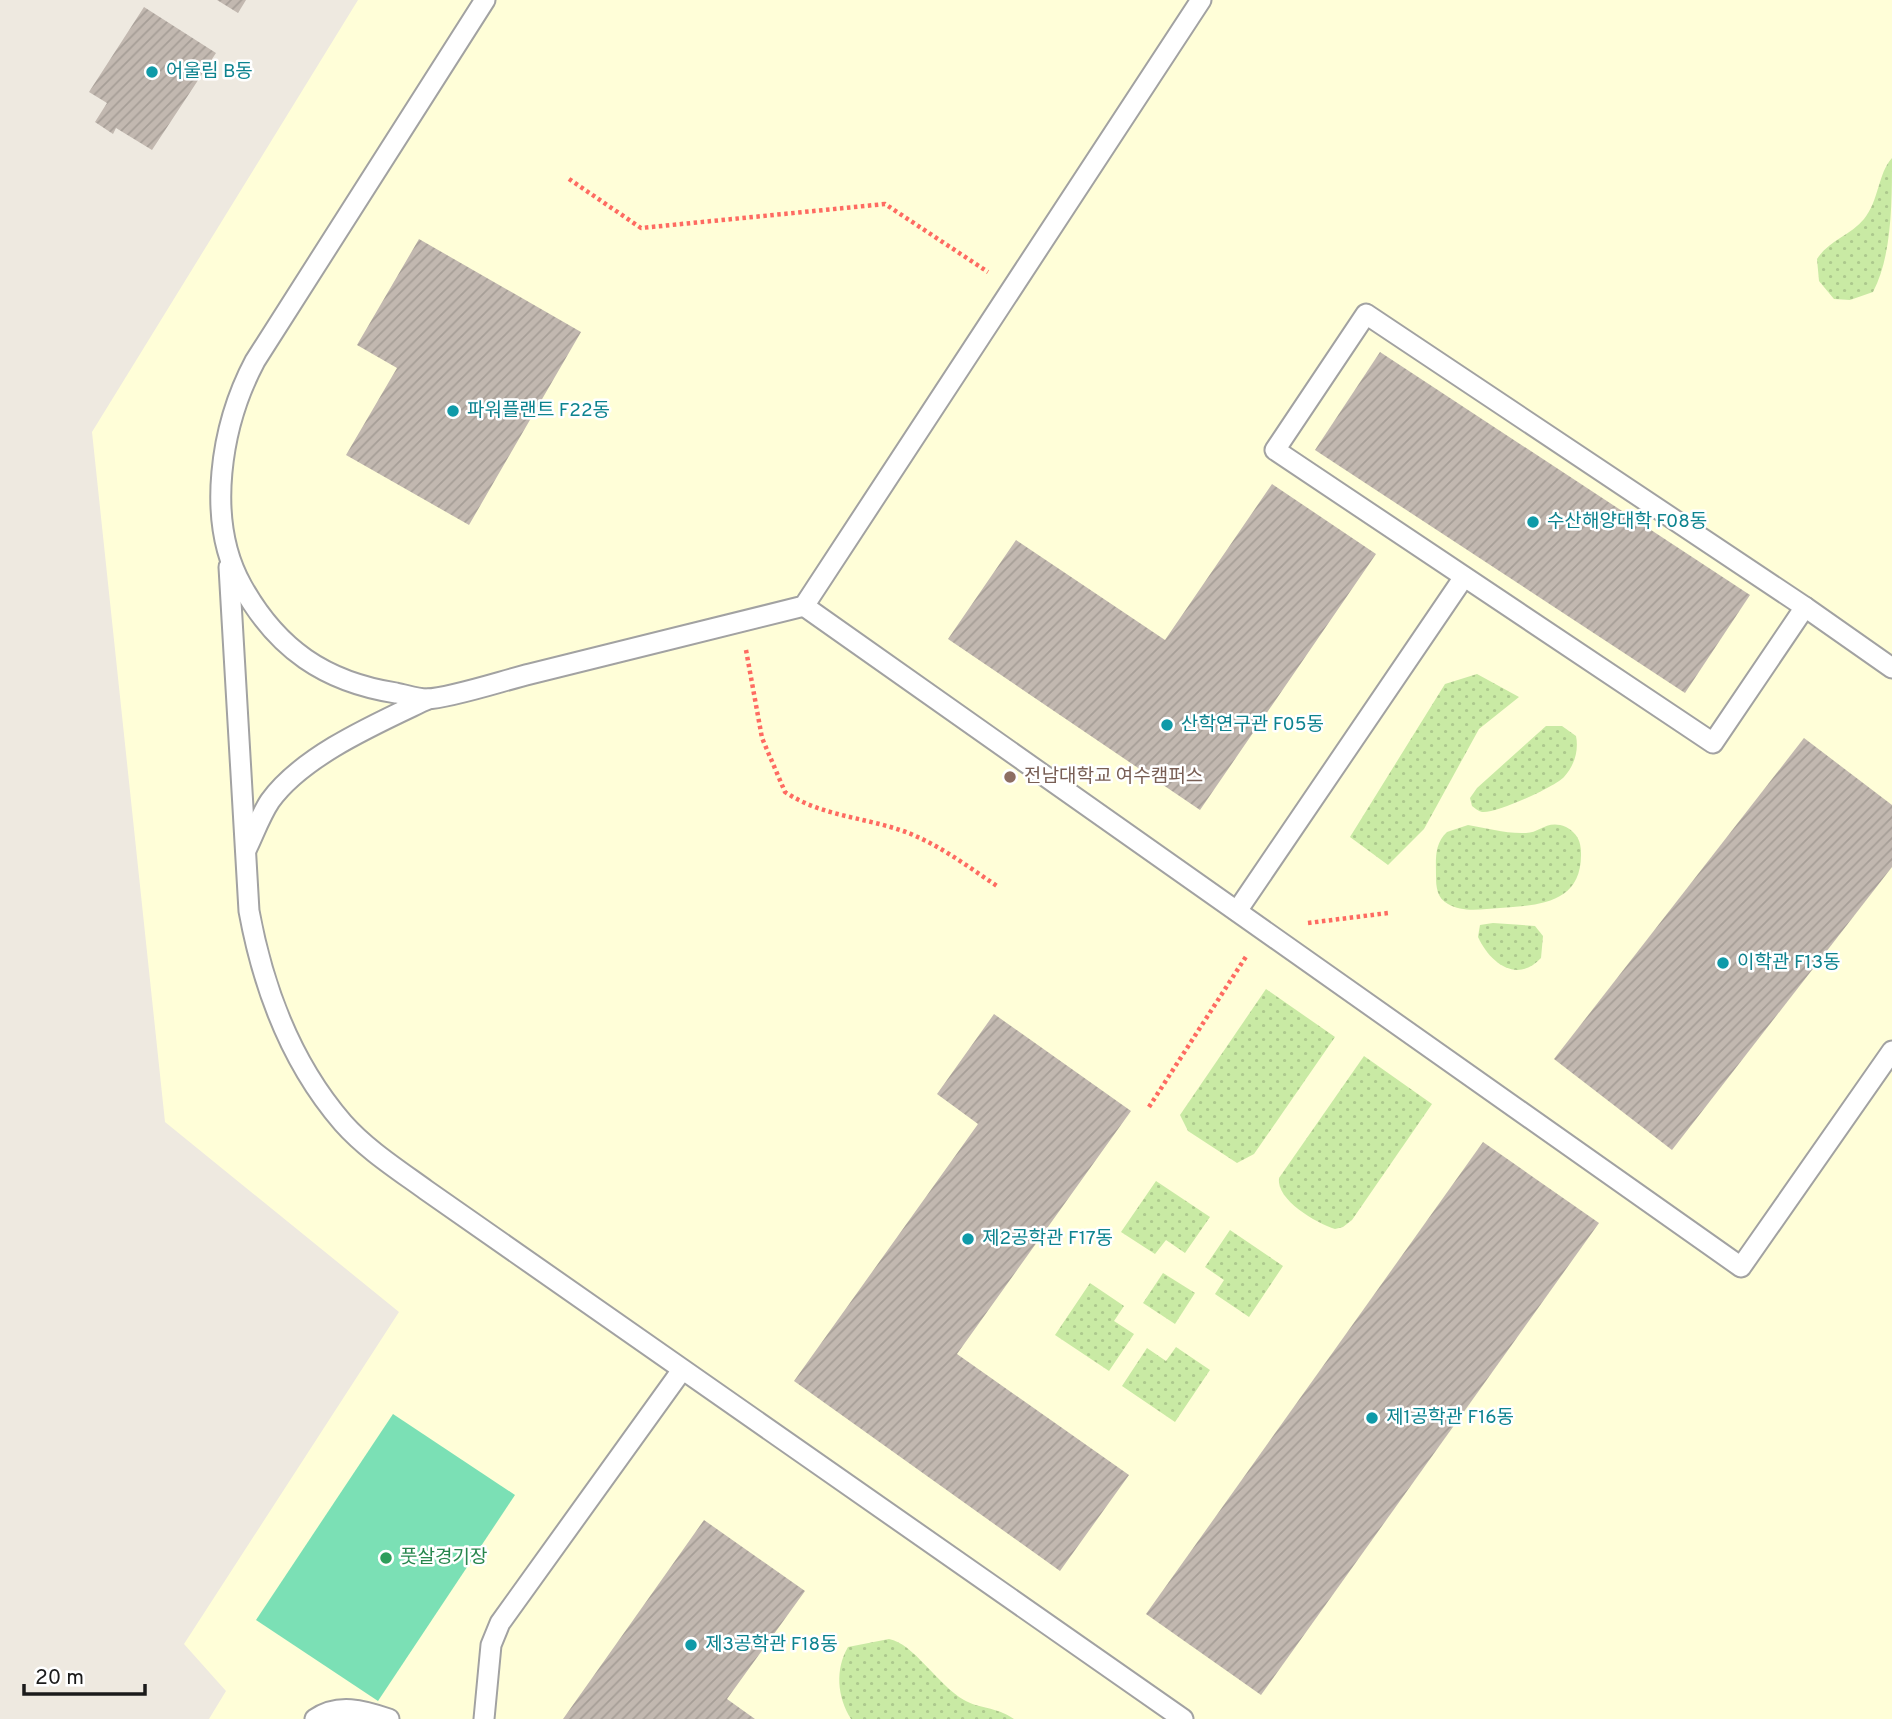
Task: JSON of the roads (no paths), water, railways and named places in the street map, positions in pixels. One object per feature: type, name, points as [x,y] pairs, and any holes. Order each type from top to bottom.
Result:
[{"type":"lane","points":[[485,0],[268,340],[236,403],[223,465],[223,515],[229,563],[249,911],[266,983],[301,1061],[344,1124],[407,1176],[1183,1719]]},
{"type":"lane","points":[[246,851],[272,799],[299,773],[368,728],[428,699],[804,606],[1201,0]]},
{"type":"lane","points":[[1805,607],[1713,743],[1275,450],[1366,314],[1805,607],[1892,668]]},
{"type":"lane","points":[[229,563],[269,628],[320,669],[361,688],[428,699]]},
{"type":"lane","points":[[1237,911],[1464,577]]},
{"type":"lane","points":[[804,606],[1741,1267],[1892,1051]]},
{"type":"lane","points":[[484,1719],[491,1645],[500,1623],[682,1370]]},
{"type":"lane","points":[[314,1719],[326,1712],[342,1709],[389,1719]]},
{"type":"place","name":"어울림 B동","points":[[152,72]]},
{"type":"place","name":"파워플랜트 F22동","points":[[453,411]]},
{"type":"place","name":"수산해양대학 F08동","points":[[1533,522]]},
{"type":"place","name":"산학연구관 F05동","points":[[1167,725]]},
{"type":"place","name":"전남대학교 여수캠퍼스","points":[[1010,777]]},
{"type":"place","name":"이학관 F13동","points":[[1723,963]]},
{"type":"place","name":"제2공학관 F17동","points":[[968,1239]]},
{"type":"place","name":"제1공학관 F16동","points":[[1372,1418]]},
{"type":"place","name":"풋살경기장","points":[[386,1558]]},
{"type":"place","name":"제3공학관 F18동","points":[[691,1645]]}]
